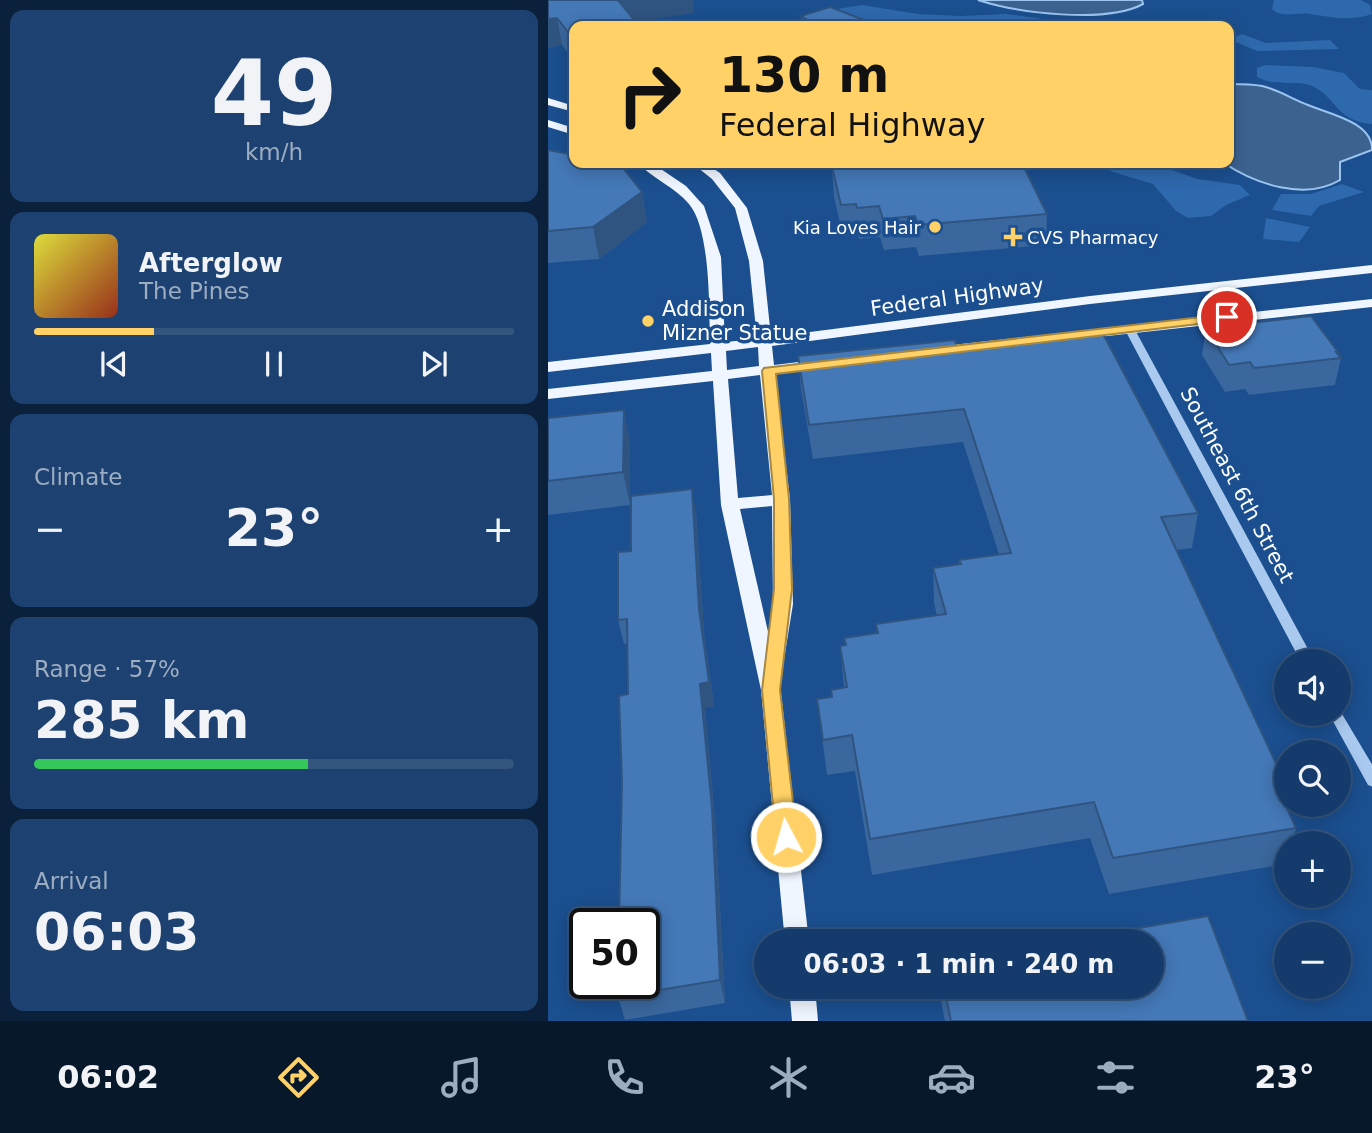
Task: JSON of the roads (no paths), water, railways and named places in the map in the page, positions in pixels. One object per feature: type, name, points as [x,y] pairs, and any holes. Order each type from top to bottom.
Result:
[{"type":"main road","points":[[548,101],[569,107]]},
{"type":"main road","points":[[548,123],[569,130]]},
{"type":"main road","points":[[651,168],[682,189],[698,206],[714,257],[730,505],[771,690],[796,929]]},
{"type":"main road","points":[[705,168],[716,176],[741,208],[756,261],[781,499],[783,604],[771,690]]},
{"type":"main road","name":"Federal Highway","points":[[548,367],[1090,300],[1372,269]]},
{"type":"main road","points":[[921,353],[1372,303]]},
{"type":"main road","points":[[548,394],[838,363]]},
{"type":"main road","points":[[730,505],[781,499]]},
{"type":"main road","points":[[803,999],[805,1021]]},
{"type":"street","name":"Southeast 6th Street","points":[[1129,328],[1301,649]]},
{"type":"street","points":[[1342,726],[1372,781]]},
{"type":"place","name":"Kia Loves Hair","points":[[935,227]]},
{"type":"place","name":"CVS Pharmacy","points":[[1013,237]]},
{"type":"place","name":"Addison Mizner Statue","points":[[648,321]]}]
